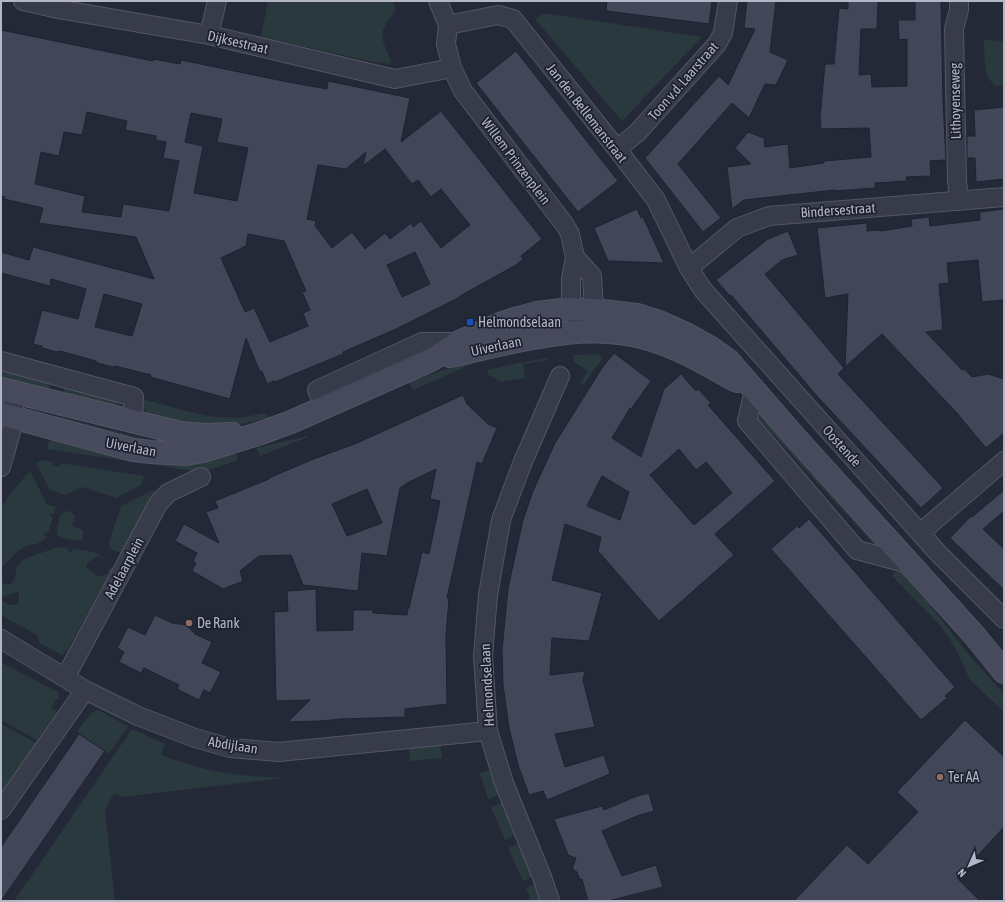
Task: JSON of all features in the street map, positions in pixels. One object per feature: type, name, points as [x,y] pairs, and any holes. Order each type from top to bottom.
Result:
[{"type":"main road","name":"Uiverlaan","points":[[431,360],[459,342],[500,324],[518,318],[537,313],[571,310],[594,310]]},
{"type":"main road","name":"Oostende","points":[[594,310],[637,315],[659,322],[686,334],[720,354],[738,370],[800,443],[975,636],[1004,672]]},
{"type":"main road","name":"Uiverlaan","points":[[6,414],[133,450],[170,454],[186,454],[203,451],[261,433],[321,398],[431,360],[538,337],[584,331]]},
{"type":"main road","name":"Oostende","points":[[584,331],[620,333],[650,339],[686,353],[754,390]]},
{"type":"main road","name":"Uiverlaan","points":[[6,390],[180,433],[205,435],[261,433]]},
{"type":"main road","name":"Oostende","points":[[975,636],[1004,656]]},
{"type":"street","name":"Dijksestraat","points":[[23,1],[59,5],[209,35],[395,79],[452,68]]},
{"type":"street","points":[[209,35],[217,1]]},
{"type":"street","points":[[438,1],[448,25]]},
{"type":"street","name":"Toon v.d. Laarstraat","points":[[617,149],[637,133],[717,44],[723,33],[728,1]]},
{"type":"street","name":"Lithoyenseweg","points":[[959,1],[959,10],[954,30],[957,180],[959,201]]},
{"type":"street","name":"Jan den Bellemanstraat","points":[[448,25],[498,15],[513,19],[656,200],[689,268]]},
{"type":"street","name":"Willem Prinzenplein","points":[[448,25],[446,44],[452,68],[463,91],[565,225],[570,234],[575,257],[571,279],[571,310]]},
{"type":"street","name":"Bindersestraat","points":[[689,268],[737,228],[770,216],[1004,197]]},
{"type":"street","name":"Willem Prinzenplein","points":[[575,257],[592,276],[594,310],[584,331]]},
{"type":"street","name":"Oostende","points":[[689,268],[702,290],[920,533],[1004,619]]},
{"type":"street","points":[[571,310],[584,331]]},
{"type":"street","name":"Uiverlaan","points":[[321,398],[422,342],[459,342]]},
{"type":"street","name":"Uiverlaan","points":[[1,361],[134,397],[133,421]]},
{"type":"street","name":"Helmondselaan","points":[[550,901],[542,877],[504,783],[488,731],[483,656],[488,595],[501,520],[522,464],[560,376]]},
{"type":"street","points":[[1,467],[6,414],[6,390]]},
{"type":"street","points":[[754,390],[747,421],[857,550],[909,564]]},
{"type":"street","points":[[920,533],[1004,461]]},
{"type":"street","name":"Adelaarplein","points":[[65,678],[158,504],[168,493],[201,477]]},
{"type":"street","name":"Abdijlaan","points":[[1,639],[85,690],[148,720],[195,738],[230,748],[279,752],[488,731]]},
{"type":"street","points":[[1,810],[85,690]]},
{"type":"shaded area","points":[[268,1],[393,1],[396,10],[385,25],[382,36],[392,64],[374,62],[261,37]]},
{"type":"shaded area","points":[[543,13],[702,37],[622,121],[535,19]]},
{"type":"shaded area","points":[[984,40],[1004,41],[1004,85],[996,86],[988,77],[985,65]]},
{"type":"shaded area","points":[[531,349],[491,357],[413,390],[409,382],[472,360]]},
{"type":"shaded area","points":[[598,354],[602,359],[583,385],[580,384],[588,371],[574,362],[573,355]]},
{"type":"shaded area","points":[[548,358],[548,360],[523,364],[525,378],[501,382],[487,374],[488,370]]},
{"type":"shaded area","points":[[1,369],[51,382],[48,392],[1,382]]},
{"type":"shaded area","points":[[65,386],[113,400],[120,407],[120,409],[62,396]]},
{"type":"shaded area","points":[[145,400],[215,417],[239,418],[265,413],[270,418],[236,425],[192,426],[148,414],[141,404],[142,401]]},
{"type":"shaded area","points":[[759,412],[881,547],[878,549],[757,417]]},
{"type":"shaded area","points":[[57,416],[156,442],[170,447],[55,423]]},
{"type":"shaded area","points":[[51,435],[213,457],[236,453],[238,460],[204,472],[194,471],[47,449]]},
{"type":"shaded area","points":[[308,437],[260,456],[256,448]]},
{"type":"shaded area","points":[[41,460],[53,462],[52,466],[59,467],[60,463],[144,476],[141,485],[116,498],[82,487],[66,495],[50,490],[36,463]]},
{"type":"shaded area","points":[[30,471],[46,504],[56,507],[54,514],[51,513],[50,516],[53,517],[48,533],[45,532],[44,535],[47,537],[44,540],[21,549],[1,567],[1,508],[12,491]]},
{"type":"shaded area","points":[[153,490],[159,493],[121,553],[112,550],[109,546],[109,542],[121,506]]},
{"type":"shaded area","points":[[68,511],[73,512],[72,514],[75,515],[72,526],[83,530],[83,539],[79,541],[65,539],[58,535],[57,528],[61,514]]},
{"type":"shaded area","points":[[58,547],[69,548],[68,551],[72,552],[73,549],[85,550],[100,555],[105,559],[98,556],[88,562],[86,566],[91,572],[101,577],[108,573],[110,566],[112,569],[68,649],[62,655],[40,643],[37,635],[1,615],[1,583],[9,585],[14,581],[17,566],[24,559]],"holes":[[[19,591],[19,602],[10,605],[6,604],[2,600],[3,597]]]},
{"type":"shaded area","points":[[895,572],[900,572],[906,576],[969,655],[1004,694],[1004,712],[970,680],[957,651],[947,635],[939,624],[892,576]]},
{"type":"shaded area","points":[[1,662],[58,692],[58,700],[56,699],[51,708],[57,712],[37,740],[1,720]]},
{"type":"shaded area","points":[[98,710],[128,726],[109,754],[77,732],[91,713]]},
{"type":"shaded area","points":[[1,724],[38,744],[1,797]]},
{"type":"shaded area","points":[[132,729],[165,744],[161,755],[176,761],[237,775],[284,778],[122,797],[114,793],[105,810],[115,901],[14,901]]},
{"type":"shaded area","points":[[440,743],[442,758],[410,761],[409,748]]},
{"type":"shaded area","points":[[491,770],[499,795],[488,799],[480,773]]},
{"type":"shaded area","points":[[502,803],[515,835],[505,840],[491,807]]},
{"type":"shaded area","points":[[519,843],[533,876],[523,881],[508,848]]},
{"type":"shaded area","points":[[536,884],[543,901],[531,901],[526,888]]},
{"type":"building","points":[[607,1],[712,1],[709,24],[606,11]]},
{"type":"building","points":[[747,1],[776,1],[770,52],[788,60],[776,85],[765,84],[749,118],[732,103],[678,164],[721,218],[703,232],[645,158],[719,76],[728,85],[755,29],[744,28]]},
{"type":"building","points":[[848,1],[878,1],[877,29],[861,29],[859,75],[871,74],[872,87],[907,86],[907,39],[899,40],[898,20],[915,20],[915,1],[941,1],[946,160],[930,161],[931,176],[906,177],[907,181],[875,183],[875,188],[835,190],[744,200],[732,209],[727,167],[751,164],[735,148],[748,132],[764,138],[765,147],[788,144],[790,168],[824,163],[824,161],[871,157],[869,128],[821,129],[820,117],[825,64],[834,64],[839,8],[848,9]]},
{"type":"building","points":[[1,30],[153,61],[154,59],[180,64],[181,60],[327,89],[328,81],[410,98],[401,142],[441,111],[542,239],[521,256],[523,259],[516,265],[460,297],[396,329],[343,352],[343,354],[275,382],[274,381],[267,384],[262,371],[260,372],[246,338],[230,399],[150,377],[151,375],[97,363],[96,361],[60,351],[56,352],[33,344],[42,310],[78,319],[86,289],[51,279],[50,286],[1,273],[1,252],[29,260],[33,247],[154,279],[136,237],[39,223],[43,208],[4,199],[5,197],[1,196]],"holes":[[[87,112],[127,121],[125,130],[156,136],[156,140],[166,142],[163,158],[179,161],[169,211],[123,204],[121,217],[82,212],[85,196],[35,184],[41,152],[59,156],[64,132],[82,135]],[[191,113],[222,119],[217,142],[248,148],[237,201],[194,193],[203,146],[185,142]],[[385,149],[412,184],[418,180],[431,197],[441,189],[470,225],[441,248],[421,221],[413,227],[411,223],[390,239],[385,233],[365,249],[352,232],[332,248],[315,226],[316,221],[307,219],[318,165],[346,169],[366,152],[363,166]],[[248,234],[284,241],[306,291],[302,292],[310,310],[303,313],[308,326],[270,342],[254,308],[245,312],[221,258],[246,246]],[[415,252],[430,284],[402,297],[387,265]],[[104,294],[142,304],[132,336],[95,327]]]},
{"type":"building","points":[[516,51],[618,181],[578,212],[476,83]]},
{"type":"building","points":[[1004,107],[1004,179],[976,182],[975,158],[967,158],[967,136],[975,136],[974,110]]},
{"type":"building","points":[[637,209],[641,218],[643,217],[664,263],[608,261],[594,228]]},
{"type":"building","points":[[1004,209],[1004,300],[982,302],[978,260],[947,263],[949,283],[939,284],[943,330],[926,332],[962,370],[964,369],[972,377],[988,374],[1004,379],[1004,433],[986,448],[956,412],[882,334],[845,367],[848,294],[825,298],[817,228],[867,223],[867,231],[881,231],[912,226],[911,219],[929,217],[930,226],[980,220],[980,212]]},
{"type":"building","points":[[788,231],[798,255],[782,260],[765,274],[844,368],[838,374],[943,488],[921,508],[817,396],[731,295],[730,296],[716,280],[768,239]]},
{"type":"building","points":[[614,353],[651,381],[631,409],[630,408],[612,438],[641,457],[664,389],[681,374],[696,391],[698,389],[711,403],[708,405],[775,481],[715,534],[734,555],[659,621],[598,551],[601,537],[565,524],[552,580],[602,593],[589,641],[552,638],[550,675],[585,671],[583,680],[595,727],[555,734],[565,767],[604,755],[610,774],[547,800],[543,791],[529,795],[518,765],[509,728],[503,685],[502,650],[508,588],[523,520],[533,491],[555,443],[602,368]],"holes":[[[679,449],[696,470],[706,462],[732,493],[694,525],[650,475]],[[602,476],[629,492],[620,520],[587,506]]]},
{"type":"building","points":[[463,395],[467,404],[488,424],[497,428],[482,464],[477,462],[447,598],[449,598],[446,636],[447,704],[405,709],[405,717],[288,722],[310,700],[276,701],[274,612],[288,611],[287,591],[316,589],[317,631],[353,630],[353,610],[373,610],[373,613],[407,615],[422,552],[429,554],[440,501],[430,499],[436,469],[400,488],[387,556],[362,553],[358,591],[303,585],[291,555],[259,556],[240,571],[243,581],[223,589],[192,571],[196,563],[193,561],[197,553],[175,541],[184,524],[219,543],[206,512],[218,508],[215,501],[311,460],[357,443]],"holes":[[[367,489],[382,523],[347,536],[332,504]]]},
{"type":"building","points":[[1004,490],[1004,511],[983,529],[1004,549],[1004,590],[950,538],[971,516],[972,517]]},
{"type":"building","points":[[809,519],[955,687],[945,696],[947,698],[921,720],[771,549],[797,526],[799,528]]},
{"type":"building","points":[[155,615],[172,623],[186,625],[195,634],[212,642],[202,663],[221,672],[210,693],[204,690],[199,700],[177,689],[179,685],[144,668],[141,673],[119,662],[124,652],[117,648],[128,627],[145,635]]},
{"type":"building","points":[[965,720],[1004,757],[1004,827],[957,878],[980,901],[794,901],[847,845],[868,864],[918,812],[897,792]]},
{"type":"building","points":[[79,734],[105,751],[1,901],[1,847]]},
{"type":"building","points":[[649,793],[654,811],[637,816],[602,831],[622,876],[656,865],[663,887],[608,901],[588,901],[582,879],[580,880],[577,872],[572,869],[576,858],[568,855],[554,819],[602,806],[604,810],[637,796]]},
{"type":"place","name":"Helmondselaan","points":[[470,322]]},
{"type":"place","name":"De Rank","points":[[189,623]]},
{"type":"place","name":"Ter AA","points":[[940,777]]}]
